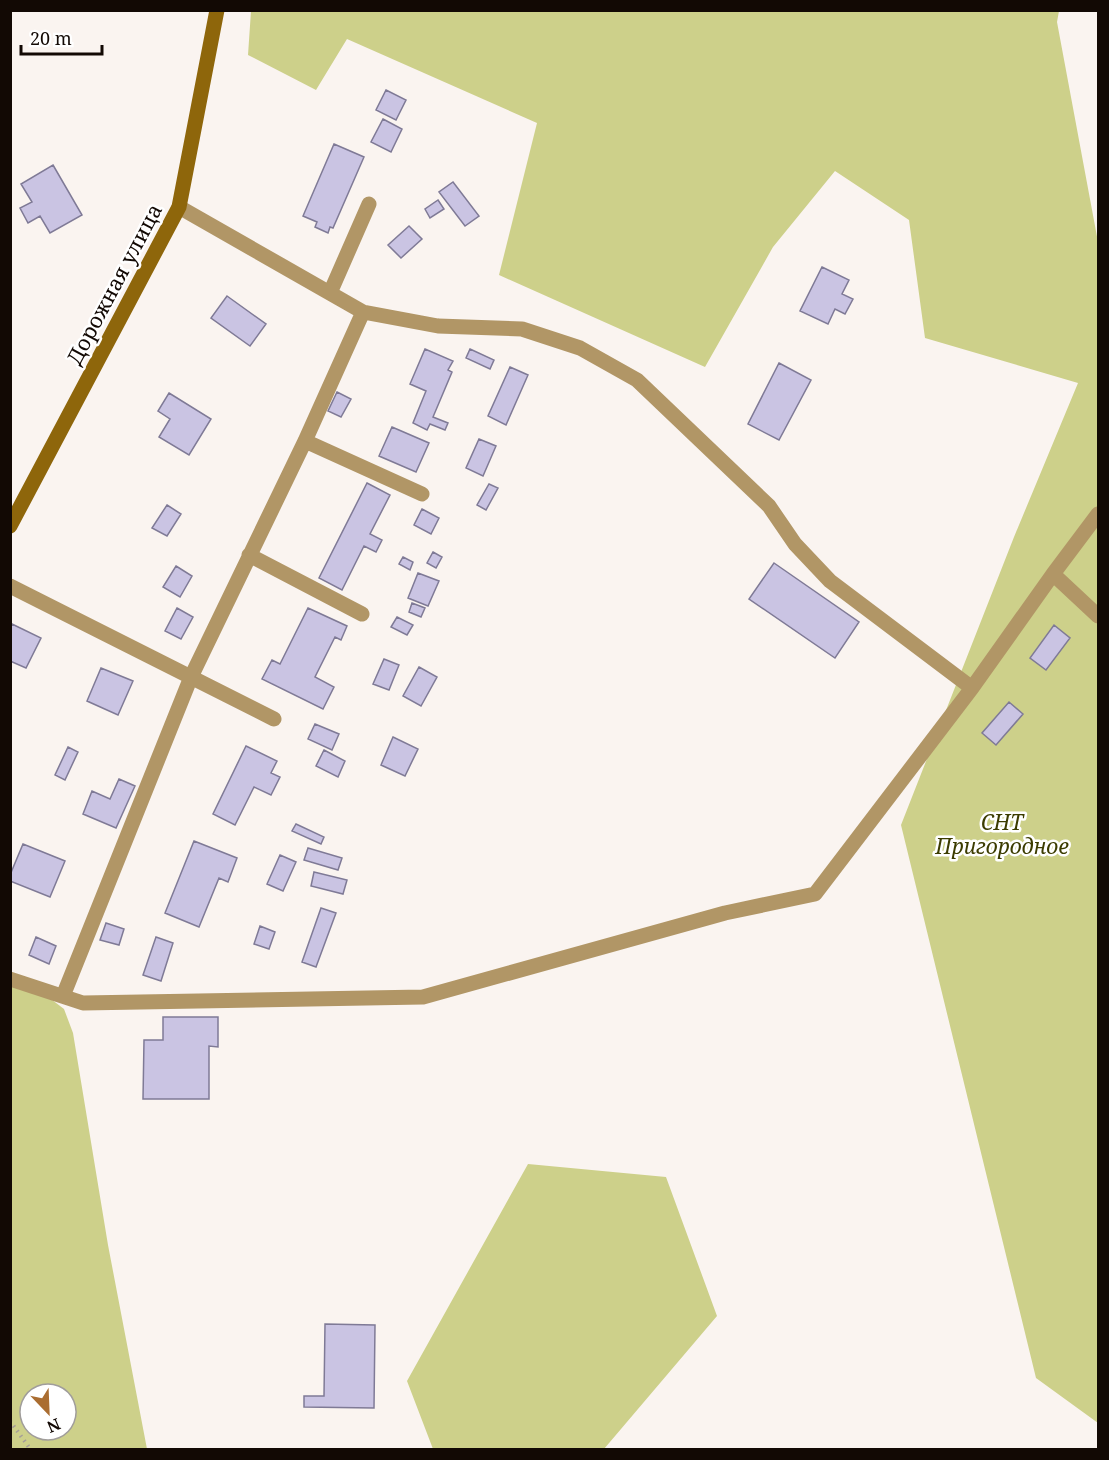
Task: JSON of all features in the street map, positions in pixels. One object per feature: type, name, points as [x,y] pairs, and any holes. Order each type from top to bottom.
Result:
[{"type":"street","name":"Дорожная улица","points":[[10,526],[179,207],[218,10]]},
{"type":"lane","points":[[330,292],[369,204]]},
{"type":"lane","points":[[179,207],[363,312],[438,326],[522,329],[580,348],[637,380],[769,506],[795,544],[830,581],[972,688]]},
{"type":"lane","points":[[63,996],[191,677],[305,441],[363,312]]},
{"type":"lane","points":[[305,441],[422,494]]},
{"type":"lane","points":[[10,979],[83,1003],[423,997],[725,913],[815,894],[972,688],[1098,514]]},
{"type":"lane","points":[[249,555],[362,614]]},
{"type":"lane","points":[[1053,574],[1098,616]]},
{"type":"lane","points":[[10,586],[274,719]]},
{"type":"path","points":[[10,1421],[31,1449]]},
{"type":"green space","name":"СНТ Пригородное","points":[[251,11],[1059,11],[1057,22],[1098,242],[1098,1423],[1036,1378],[901,825],[1014,537],[1078,383],[925,338],[909,220],[835,171],[773,247],[705,367],[499,275],[537,123],[347,39],[316,90],[248,55]]},
{"type":"green space","points":[[10,985],[43,993],[64,1009],[73,1033],[108,1245],[147,1449],[11,1449]]},
{"type":"green space","points":[[528,1164],[666,1177],[717,1316],[604,1449],[433,1449],[407,1381]]},
{"type":"building","points":[[386,90],[406,100],[396,120],[376,110]]},
{"type":"building","points":[[383,119],[402,129],[391,152],[371,142]]},
{"type":"building","points":[[334,144],[364,157],[333,228],[330,227],[328,233],[315,227],[317,222],[303,216]]},
{"type":"building","points":[[53,165],[82,215],[50,233],[40,216],[28,223],[20,208],[32,202],[21,184]]},
{"type":"building","points":[[453,182],[479,216],[465,226],[439,192]]},
{"type":"building","points":[[438,200],[444,209],[430,218],[425,209]]},
{"type":"building","points":[[409,226],[422,239],[401,258],[388,245]]},
{"type":"building","points":[[822,267],[849,280],[842,294],[853,299],[845,314],[835,309],[828,324],[800,311]]},
{"type":"building","points":[[227,296],[266,324],[250,346],[211,318]]},
{"type":"building","points":[[425,349],[453,361],[448,370],[452,372],[433,417],[448,423],[445,430],[430,424],[427,430],[413,423],[426,391],[410,384]]},
{"type":"building","points":[[470,349],[494,360],[490,369],[466,358]]},
{"type":"building","points":[[779,363],[811,380],[779,440],[748,424]]},
{"type":"building","points":[[510,367],[528,375],[506,425],[488,416]]},
{"type":"building","points":[[337,392],[351,399],[341,417],[328,411]]},
{"type":"building","points":[[169,393],[211,419],[189,455],[159,437],[170,419],[158,411]]},
{"type":"building","points":[[392,427],[429,443],[416,472],[379,456]]},
{"type":"building","points":[[479,439],[496,446],[483,476],[466,468]]},
{"type":"building","points":[[367,483],[390,495],[370,534],[382,540],[376,552],[364,546],[342,590],[319,578]]},
{"type":"building","points":[[489,484],[498,488],[486,510],[477,505]]},
{"type":"building","points":[[167,505],[181,514],[167,536],[152,528]]},
{"type":"building","points":[[422,509],[439,518],[431,534],[414,525]]},
{"type":"building","points":[[433,552],[442,557],[436,568],[427,563]]},
{"type":"building","points":[[403,557],[413,562],[410,570],[399,564]]},
{"type":"building","points":[[774,563],[859,622],[835,658],[749,599]]},
{"type":"building","points":[[176,566],[192,576],[180,597],[163,587]]},
{"type":"building","points":[[418,573],[439,581],[428,606],[408,598]]},
{"type":"building","points":[[412,603],[425,608],[421,617],[409,612]]},
{"type":"building","points":[[177,608],[193,617],[181,639],[165,631]]},
{"type":"building","points":[[308,608],[347,626],[341,640],[335,637],[315,677],[334,687],[323,709],[262,679],[272,660],[280,664]]},
{"type":"building","points":[[397,617],[413,625],[407,635],[391,627]]},
{"type":"building","points":[[12,624],[41,638],[26,668],[10,661]]},
{"type":"building","points":[[1054,625],[1070,638],[1046,670],[1030,658]]},
{"type":"building","points":[[384,659],[399,665],[389,690],[373,684]]},
{"type":"building","points":[[419,667],[437,677],[421,706],[403,696]]},
{"type":"building","points":[[101,668],[133,681],[118,715],[87,701]]},
{"type":"building","points":[[1009,702],[1023,714],[996,745],[982,733]]},
{"type":"building","points":[[315,724],[339,734],[332,750],[308,739]]},
{"type":"building","points":[[393,737],[418,749],[405,776],[381,765]]},
{"type":"building","points":[[246,746],[277,761],[271,773],[280,777],[271,795],[254,787],[235,825],[213,814]]},
{"type":"building","points":[[68,747],[78,752],[65,780],[55,775]]},
{"type":"building","points":[[324,750],[345,761],[338,777],[316,766]]},
{"type":"building","points":[[119,779],[135,786],[116,828],[83,814],[92,791],[110,799]]},
{"type":"building","points":[[296,824],[324,837],[321,844],[292,831]]},
{"type":"building","points":[[194,841],[237,858],[228,882],[219,878],[199,927],[165,913]]},
{"type":"building","points":[[23,844],[65,861],[50,897],[10,881],[10,875]]},
{"type":"building","points":[[308,848],[342,858],[338,870],[304,860]]},
{"type":"building","points":[[280,855],[296,862],[283,891],[267,884]]},
{"type":"building","points":[[314,872],[347,880],[343,894],[311,886]]},
{"type":"building","points":[[321,908],[336,913],[316,967],[302,962]]},
{"type":"building","points":[[106,923],[124,929],[119,945],[100,940]]},
{"type":"building","points":[[260,926],[275,932],[269,949],[254,944]]},
{"type":"building","points":[[36,937],[56,946],[49,964],[29,955]]},
{"type":"building","points":[[156,937],[173,943],[161,981],[143,975]]},
{"type":"building","points":[[163,1017],[218,1017],[218,1047],[209,1046],[209,1099],[143,1099],[144,1040],[163,1040]]},
{"type":"building","points":[[325,1324],[375,1325],[374,1408],[304,1407],[304,1396],[324,1396]]}]
